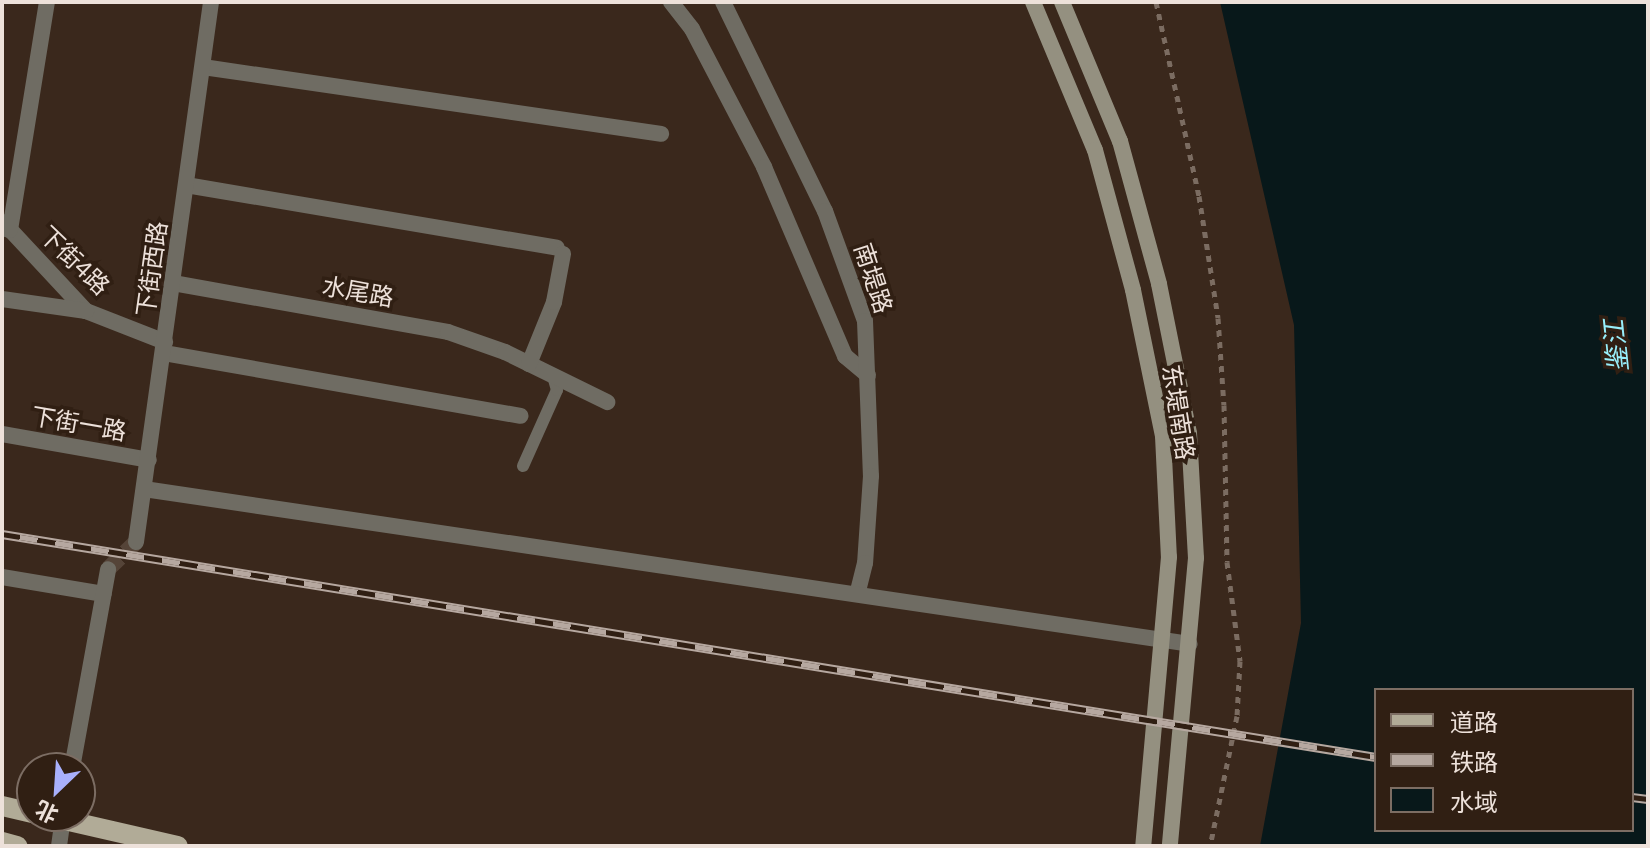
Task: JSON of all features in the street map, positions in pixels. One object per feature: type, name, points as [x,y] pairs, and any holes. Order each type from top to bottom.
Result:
[{"type":"main road","name":"东堤南路","points":[[1033,2],[1095,150],[1136,305],[1163,436],[1169,557],[1143,846]]},
{"type":"main road","name":"东堤南路","points":[[1062,2],[1120,141],[1159,284],[1189,433],[1196,558],[1170,846]]},
{"type":"main road","points":[[96,826],[178,846]]},
{"type":"main road","points":[[2,842],[17,846]]},
{"type":"street","points":[[5,226],[47,2]]},
{"type":"street","name":"下街西路","points":[[136,542],[211,2]]},
{"type":"street","points":[[671,2],[692,29],[764,167],[845,356],[868,375]]},
{"type":"street","name":"南堤路","points":[[723,2],[825,211],[865,321],[868,540],[857,594]]},
{"type":"street","points":[[203,67],[661,134]]},
{"type":"street","points":[[186,185],[560,251],[554,302],[529,364]]},
{"type":"street","name":"下街4路","points":[[5,226],[86,311],[165,348],[520,416]]},
{"type":"street","name":"水尾路","points":[[173,283],[448,332],[529,364],[607,402]]},
{"type":"street","points":[[2,299],[86,311]]},
{"type":"street","name":"下街一路","points":[[2,434],[149,460]]},
{"type":"street","points":[[144,489],[1190,644]]},
{"type":"street","points":[[75,752],[108,569]]},
{"type":"street","points":[[2,577],[104,594]]},
{"type":"lane","points":[[523,466],[557,390],[553,376]]},
{"type":"path","points":[[1156,2],[1199,196],[1218,318],[1224,405],[1227,562],[1240,661],[1237,716],[1210,846]]},
{"type":"water","name":"鉴江","points":[[1220,2],[1648,2],[1648,846],[1260,846],[1301,623],[1294,325]]},
{"type":"tunnel","points":[[108,569],[136,542]]},
{"type":"railway","points":[[2,534],[1374,757]]},
{"type":"railway","points":[[1634,797],[1648,799]]}]
